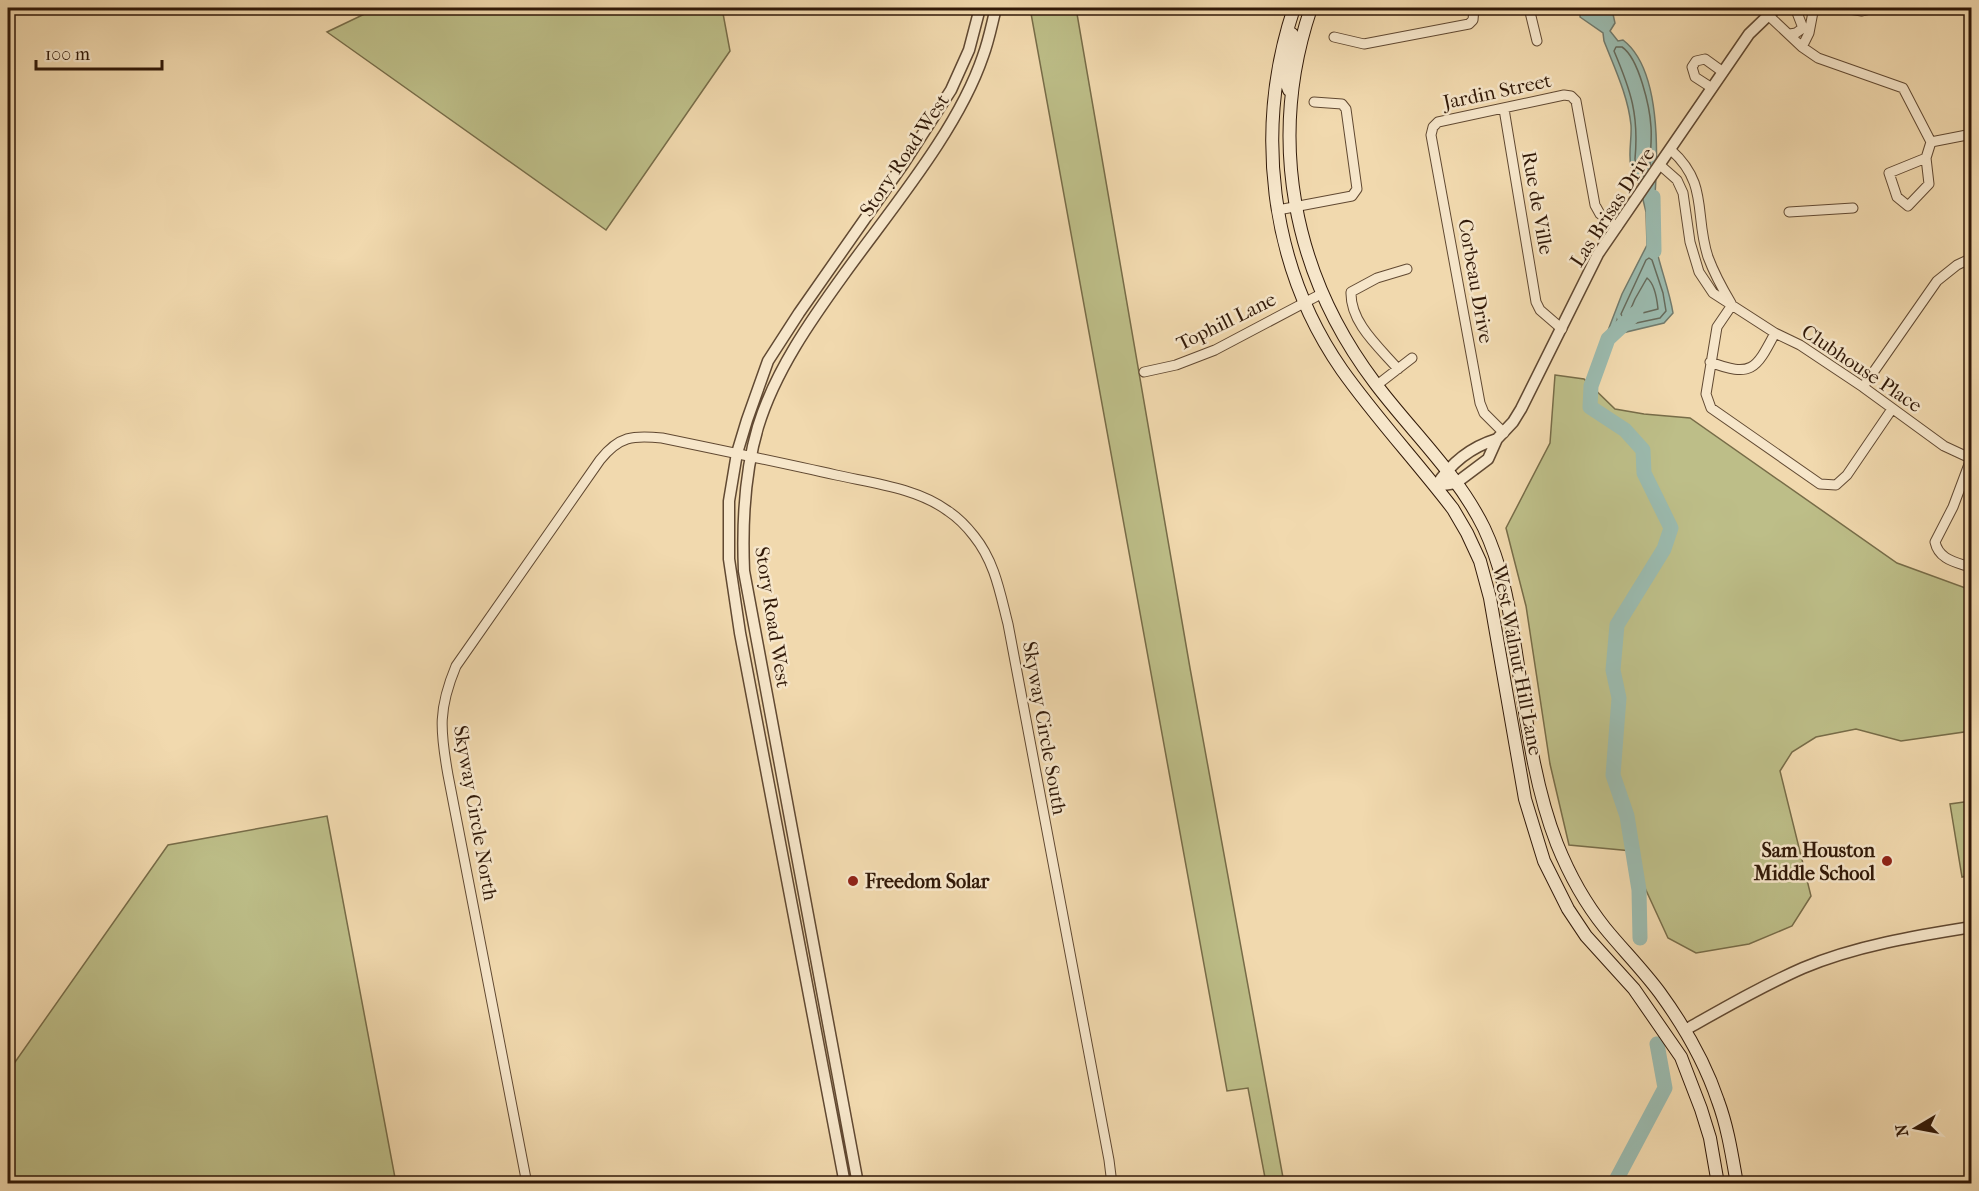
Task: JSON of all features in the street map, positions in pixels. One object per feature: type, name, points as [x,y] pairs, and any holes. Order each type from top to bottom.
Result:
[{"type":"main road","name":"West Walnut Hill Lane","points":[[1294,8],[1287,27],[1272,102],[1272,170],[1278,210],[1292,272],[1305,303],[1341,369],[1436,486],[1467,533],[1480,561],[1490,598],[1524,799],[1536,841],[1552,879],[1586,936],[1634,989],[1670,1040],[1692,1083],[1701,1109],[1710,1138],[1718,1184]]},
{"type":"main road","name":"West Walnut Hill Lane","points":[[1311,8],[1304,28],[1291,93],[1289,144],[1295,207],[1308,259],[1321,294],[1343,334],[1377,385],[1447,470],[1481,523],[1494,550],[1506,592],[1536,771],[1556,840],[1582,895],[1603,926],[1658,990],[1685,1030],[1708,1074],[1719,1104],[1735,1183]]},
{"type":"main road","points":[[1287,27],[1291,29],[1292,39],[1285,79],[1291,93]]},
{"type":"main road","points":[[1586,936],[1603,926]]},
{"type":"main road","points":[[1600,952],[1616,941]]},
{"type":"street","name":"Story Road West","points":[[845,1184],[744,652],[729,559],[729,501],[737,453],[768,361],[951,90],[969,50],[980,8]]},
{"type":"street","name":"Story Road West","points":[[858,1184],[744,571],[742,540],[744,500],[758,427],[788,359],[832,291],[933,151],[962,102],[983,57],[996,8]]},
{"type":"street","points":[[1334,37],[1365,44],[1469,24],[1473,20],[1474,8]]},
{"type":"street","points":[[1529,8],[1537,40]]},
{"type":"street","points":[[1802,46],[1809,33],[1813,12],[1820,8]]},
{"type":"street","points":[[1842,8],[1862,11],[1875,8]]},
{"type":"street","points":[[1794,9],[1811,19]]},
{"type":"street","points":[[1790,34],[1803,28],[1794,9]]},
{"type":"street","points":[[1772,11],[1790,34],[1818,58],[1903,88],[1931,142],[1926,158],[1929,184],[1908,206],[1898,197],[1888,173],[1926,158]]},
{"type":"street","name":"Las Brisas Drive","points":[[1436,486],[1456,483],[1488,459],[1501,436],[1521,409],[1598,254],[1749,34],[1772,11]]},
{"type":"street","points":[[1712,88],[1695,77],[1692,68],[1696,60],[1704,59],[1723,72]]},
{"type":"street","name":"Jardin Street","points":[[1433,127],[1438,122],[1564,95],[1572,96],[1576,101],[1595,205],[1600,214],[1617,227]]},
{"type":"street","points":[[1278,210],[1352,196],[1357,189],[1346,109],[1342,104],[1314,102]]},
{"type":"street","name":"Rue de Ville","points":[[1504,109],[1536,302],[1540,310],[1562,329]]},
{"type":"street","name":"Corbeau Drive","points":[[1433,127],[1431,135],[1480,403],[1501,436]]},
{"type":"street","points":[[1931,142],[1971,134]]},
{"type":"street","name":"Clubhouse Place","points":[[1671,150],[1684,162],[1697,190],[1708,257],[1732,305]]},
{"type":"street","name":"Clubhouse Place","points":[[1660,165],[1677,180],[1683,193],[1690,242],[1700,272],[1713,293],[1775,333],[1800,345],[1944,446],[1971,459]]},
{"type":"street","points":[[1789,212],[1852,208]]},
{"type":"street","points":[[1863,387],[1938,281],[1957,265],[1971,258]]},
{"type":"street","points":[[1398,369],[1360,324],[1350,296],[1351,292],[1377,278],[1407,269]]},
{"type":"street","name":"Tophill Lane","points":[[1144,372],[1197,358],[1321,294]]},
{"type":"street","points":[[1732,305],[1717,327],[1706,394],[1711,408],[1820,484],[1836,485],[1847,475],[1892,409]]},
{"type":"street","points":[[1710,362],[1736,369],[1749,369],[1760,362],[1775,333]]},
{"type":"street","points":[[1377,385],[1412,358]]},
{"type":"street","name":"Skyway Circle North","points":[[527,1184],[442,741],[441,721],[446,690],[456,666],[611,446],[632,437],[645,436],[737,453]]},
{"type":"street","points":[[1436,486],[1447,470],[1480,444],[1501,436]]},
{"type":"street","name":"Skyway Circle South","points":[[737,453],[890,487],[921,497],[947,510],[974,536],[986,553],[996,577],[1008,624],[1112,1184]]},
{"type":"street","points":[[1971,459],[1953,507],[1935,542],[1943,558],[1971,568]]},
{"type":"street","points":[[744,652],[758,650]]},
{"type":"street","points":[[761,742],[773,734]]},
{"type":"street","points":[[1670,1040],[1764,987],[1803,968],[1831,958],[1929,934],[1971,927]]},
{"type":"green space","points":[[377,8],[722,8],[730,51],[606,230],[327,32]]},
{"type":"green space","points":[[1030,8],[1076,8],[1190,668],[1284,1183],[1266,1183],[1248,1088],[1227,1091]]},
{"type":"green space","points":[[1555,375],[1584,379],[1615,409],[1690,418],[1897,563],[1971,590],[1971,731],[1901,741],[1856,729],[1816,737],[1792,752],[1780,771],[1811,896],[1792,926],[1749,944],[1696,953],[1668,938],[1645,888],[1632,851],[1569,845],[1550,764],[1526,606],[1506,528],[1550,443]]},
{"type":"green space","points":[[1971,801],[1971,875],[1962,877],[1950,804]]},
{"type":"green space","points":[[327,816],[396,1183],[8,1183],[8,1072],[168,845]]},
{"type":"water","points":[[1581,8],[1603,8],[1613,14],[1615,23],[1610,31],[1618,41],[1623,40],[1635,53],[1651,91],[1657,158],[1654,235],[1673,313],[1664,323],[1622,333],[1617,320],[1606,362],[1597,359],[1622,294],[1647,245],[1646,212],[1637,175],[1631,167],[1631,125],[1624,93],[1603,33],[1580,17]]},
{"type":"waterway","points":[[1653,197],[1654,251]]},
{"type":"waterway","points":[[1636,313],[1608,339],[1591,386],[1590,407],[1625,430],[1643,450],[1644,473],[1671,528],[1664,549],[1617,625],[1613,670],[1619,698],[1613,775],[1627,816],[1639,890],[1640,938]]},
{"type":"waterway","points":[[1614,1184],[1665,1088],[1657,1044]]},
{"type":"place","name":"Sam Houston Middle School","points":[[1887,861]]},
{"type":"place","name":"Freedom Solar","points":[[853,881]]}]
